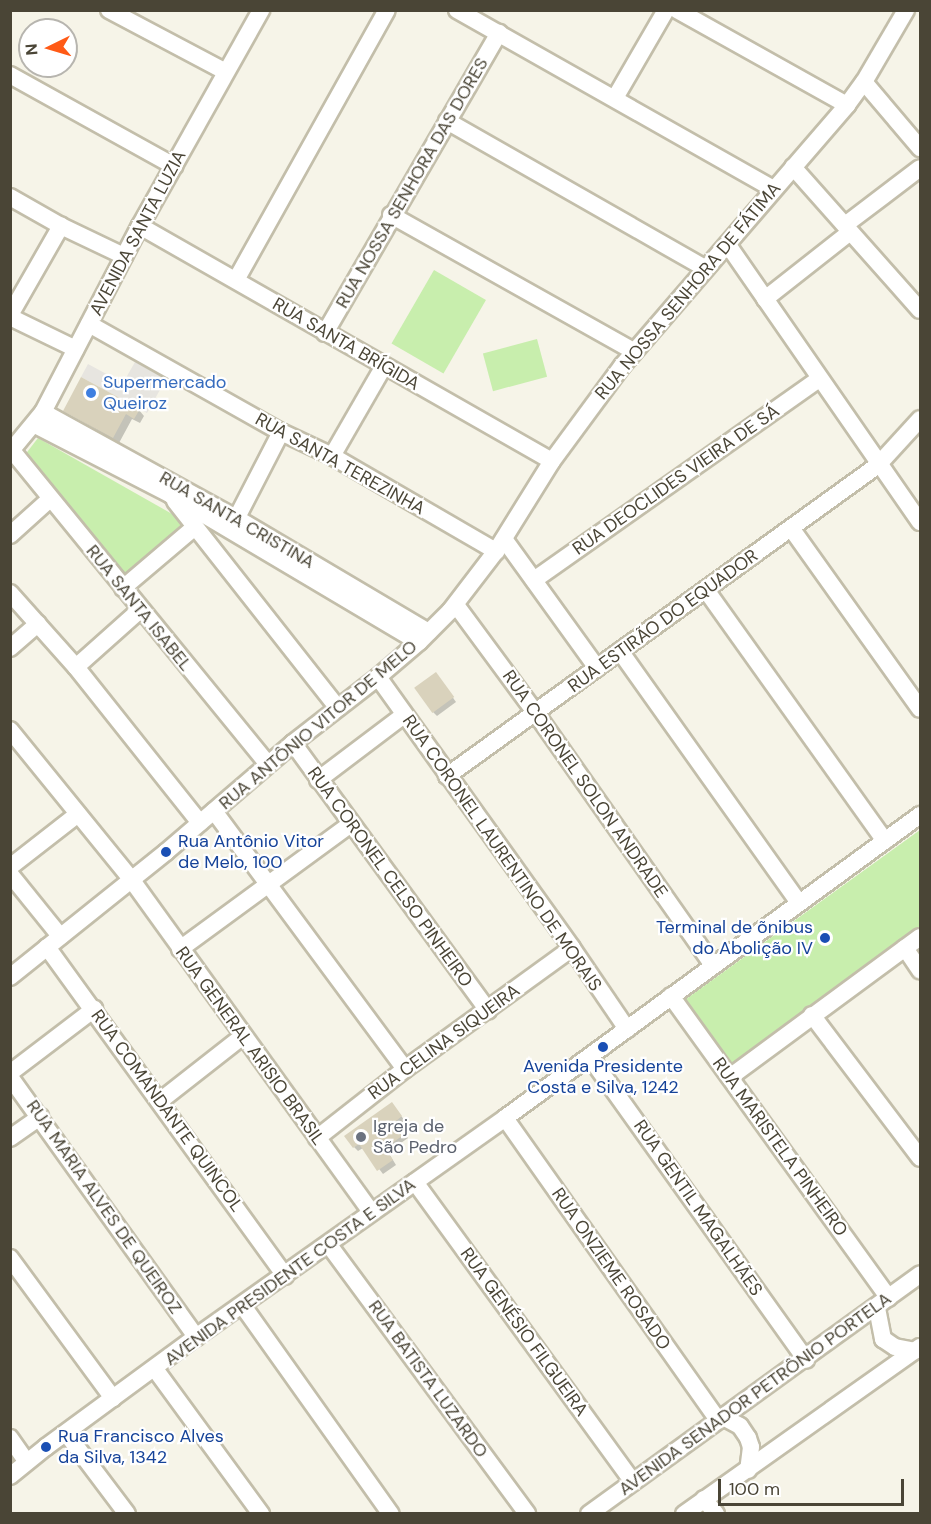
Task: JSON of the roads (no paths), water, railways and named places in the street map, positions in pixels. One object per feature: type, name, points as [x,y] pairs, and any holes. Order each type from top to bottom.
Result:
[{"type":"street","points":[[109,10],[135,16],[226,72]]},
{"type":"street","name":"AVENIDA SANTA LUZIA","points":[[11,450],[39,418],[140,226],[261,10]]},
{"type":"street","points":[[237,280],[387,10]]},
{"type":"street","points":[[457,10],[773,189]]},
{"type":"street","points":[[615,98],[666,10]]},
{"type":"street","points":[[677,10],[847,105]]},
{"type":"street","name":"RUA NOSSA SENHORA DE FÁTIMA","points":[[424,637],[456,605],[500,545],[552,460],[633,351],[728,245],[773,189],[847,105],[864,82],[900,12]]},
{"type":"street","name":"RUA NOSSA SENHORA DAS DORES","points":[[325,333],[499,33]]},
{"type":"street","points":[[10,75],[174,166]]},
{"type":"street","points":[[864,82],[921,148]]},
{"type":"street","points":[[447,121],[706,269]]},
{"type":"street","points":[[793,167],[921,310]]},
{"type":"street","points":[[765,299],[921,168]]},
{"type":"street","points":[[10,197],[61,226],[124,256]]},
{"type":"street","points":[[392,214],[633,351]]},
{"type":"street","points":[[61,226],[10,316],[76,349]]},
{"type":"street","name":"RUA SANTA BRÍGIDA","points":[[140,226],[552,460]]},
{"type":"street","points":[[728,245],[878,465],[921,522]]},
{"type":"street","name":"RUA SANTA TEREZINHA","points":[[89,324],[281,432],[332,456],[500,545]]},
{"type":"street","points":[[332,456],[384,366]]},
{"type":"street","name":"RUA DEOCLIDES VIEIRA DE SÁ","points":[[534,580],[819,379]]},
{"type":"street","name":"RUA SANTA CRISTINA","points":[[39,418],[171,495],[233,524]]},
{"type":"street","name":"RUA SANTA CRISTINA","points":[[39,418],[233,524],[424,637]]},
{"type":"street","name":"RUA ESTIRÃO DO EQUADOR","points":[[447,776],[878,465],[921,419]]},
{"type":"street","points":[[233,524],[281,432]]},
{"type":"street","name":"RUA SANTA ISABEL","points":[[11,450],[267,764]]},
{"type":"street","points":[[171,495],[338,708]]},
{"type":"street","points":[[10,535],[50,499]]},
{"type":"street","points":[[123,588],[195,527]]},
{"type":"street","points":[[791,528],[921,710]]},
{"type":"street","points":[[500,545],[534,580],[597,668]]},
{"type":"street","points":[[706,590],[885,841]]},
{"type":"street","points":[[10,592],[76,667],[200,823]]},
{"type":"street","name":"RUA CORONEL SOLON ANDRADE","points":[[456,605],[535,712],[713,965]]},
{"type":"street","points":[[76,667],[140,610]]},
{"type":"street","points":[[10,648],[38,624]]},
{"type":"street","name":"RUA ANTÔNIO VITOR DE MELO","points":[[10,977],[424,637]]},
{"type":"street","points":[[620,651],[800,903]]},
{"type":"street","name":"RUA CORONEL LAURENTINO DE MORAIS","points":[[378,677],[572,948],[627,1029]]},
{"type":"street","points":[[318,780],[404,715]]},
{"type":"street","name":"RUA GENERAL ARISIO BRASIL","points":[[10,730],[131,879],[371,1212]]},
{"type":"street","name":"RUA CORONEL CELSO PINHEIRO","points":[[293,743],[488,1010]]},
{"type":"street","points":[[214,811],[405,1069]]},
{"type":"street","points":[[10,867],[78,814]]},
{"type":"street","name":"AVENIDA PRESIDENTE COSTA E SILVA","points":[[10,1476],[196,1337],[329,1245],[371,1212],[590,1057],[921,815]]},
{"type":"street","points":[[180,950],[351,824]]},
{"type":"street","points":[[10,874],[60,936]]},
{"type":"street","points":[[730,1077],[921,937]]},
{"type":"street","name":"RUA COMANDANTE QUINCOL","points":[[47,947],[285,1276]]},
{"type":"street","name":"RUA CELINA SIQUEIRA","points":[[316,1138],[405,1069],[572,948]]},
{"type":"street","points":[[905,948],[921,970]]},
{"type":"street","name":"RUA MARISTELA PINHEIRO","points":[[671,996],[730,1077],[883,1303]]},
{"type":"street","points":[[10,1075],[94,1010]]},
{"type":"street","points":[[812,1015],[921,1158]]},
{"type":"street","points":[[160,1101],[243,1036]]},
{"type":"street","name":"RUA GENTIL MAGALHÃES","points":[[590,1057],[806,1360]]},
{"type":"street","name":"RUA MARIA ALVES DE QUEIROZ","points":[[10,1075],[196,1337]]},
{"type":"street","points":[[10,1138],[40,1117]]},
{"type":"street","name":"RUA ONZIEME ROSADO","points":[[505,1118],[721,1418],[740,1426],[751,1447],[748,1470]]},
{"type":"street","name":"RUA GENÉSIO FILGUEIRA","points":[[415,1182],[633,1482]]},
{"type":"street","name":"RUA BATISTA LUZARDO","points":[[329,1245],[527,1514]]},
{"type":"street","points":[[10,1257],[113,1398]]},
{"type":"street","name":"AVENIDA SENADOR PETRÔNIO PORTELA","points":[[589,1514],[721,1418],[806,1360],[921,1274]]},
{"type":"street","points":[[883,1303],[883,1339],[895,1347],[918,1349]]},
{"type":"street","points":[[243,1306],[391,1514]]},
{"type":"street","points":[[684,1514],[918,1349]]},
{"type":"street","points":[[155,1369],[261,1514]]},
{"type":"street","points":[[66,1433],[127,1514]]},
{"type":"street","points":[[10,1438],[27,1462]]},
{"type":"street","points":[[704,1499],[716,1514]]},
{"type":"place","name":"Supermercado Queiroz","points":[[91,393]]},
{"type":"place","name":"Rua Antônio Vitor de Melo, 100","points":[[166,852]]},
{"type":"place","name":"Terminal de õnibus do Abolição IV","points":[[825,938]]},
{"type":"place","name":"Avenida Presidente Costa e Silva, 1242","points":[[603,1047]]},
{"type":"place","name":"Igreja de São Pedro","points":[[361,1137]]},
{"type":"place","name":"Rua Francisco Alves da Silva, 1342","points":[[46,1447]]}]
